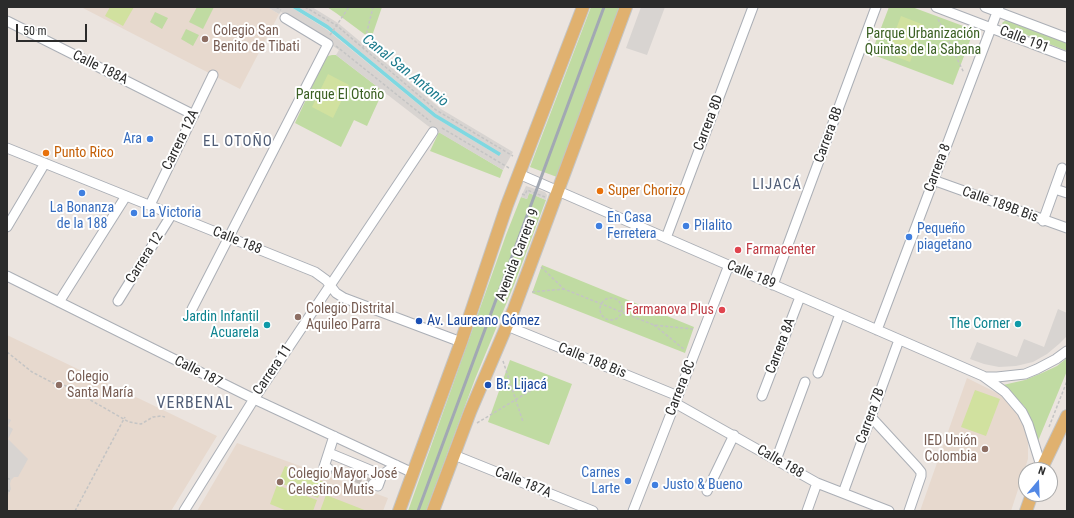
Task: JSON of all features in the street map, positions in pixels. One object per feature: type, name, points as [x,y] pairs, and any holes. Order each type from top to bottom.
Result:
[{"type":"main road","name":"Avenida Carrera 9","points":[[398,511],[461,342],[507,205],[515,171],[583,7]]},
{"type":"main road","name":"Avenida Carrera 9","points":[[433,511],[470,412],[507,326],[559,191],[626,7]]},
{"type":"main road","points":[[1045,462],[1067,416]]},
{"type":"street","name":"Carrera 8D","points":[[666,238],[753,7]]},
{"type":"street","name":"Carrera 8B","points":[[773,285],[876,7]]},
{"type":"street","name":"Calle 191","points":[[985,7],[998,9],[1067,38]]},
{"type":"street","name":"Carrera 8","points":[[877,330],[998,9]]},
{"type":"street","name":"Calle 191","points":[[936,10],[991,27],[1067,57]]},
{"type":"street","points":[[192,309],[329,42],[285,18]]},
{"type":"street","name":"Calle 188A","points":[[7,21],[194,114]]},
{"type":"street","name":"Carrera 12A","points":[[150,205],[213,75]]},
{"type":"street","name":"Carrera 11","points":[[184,511],[254,399],[435,129]]},
{"type":"street","name":"Calle 188","points":[[7,148],[315,272],[326,280],[336,293],[354,302],[461,342]]},
{"type":"street","points":[[7,227],[45,163]]},
{"type":"street","points":[[1043,221],[1062,168]]},
{"type":"street","name":"Calle 189","points":[[515,171],[983,376],[1005,392],[1022,412],[1033,437],[1040,462]]},
{"type":"street","name":"Calle 189B Bis","points":[[933,180],[1043,221],[1067,228]]},
{"type":"street","points":[[1055,189],[1067,193]]},
{"type":"street","points":[[58,302],[126,196]]},
{"type":"street","name":"Carrera 12","points":[[118,301],[172,214]]},
{"type":"street","name":"Carrera 8C","points":[[633,511],[729,265]]},
{"type":"street","name":"Calle 187","points":[[7,276],[254,399],[413,473]]},
{"type":"street","name":"Carrera 8A","points":[[762,396],[800,297]]},
{"type":"street","points":[[818,373],[840,314]]},
{"type":"street","name":"Calle 188 Bis","points":[[507,326],[677,399]]},
{"type":"street","name":"Carrera 7B","points":[[843,493],[899,340]]},
{"type":"street","name":"Calle 189","points":[[983,376],[997,377],[1025,374],[1056,359],[1067,351]]},
{"type":"street","points":[[776,460],[806,382]]},
{"type":"street","name":"Calle 188","points":[[677,399],[734,435],[817,483],[889,511]]},
{"type":"street","points":[[871,417],[921,472],[909,511]]},
{"type":"street","points":[[707,491],[734,435]]},
{"type":"street","points":[[328,468],[324,467],[334,436]]},
{"type":"street","points":[[355,464],[360,449]]},
{"type":"street","points":[[329,453],[382,475]]},
{"type":"street","name":"Calle 187A","points":[[454,455],[592,511]]},
{"type":"street","points":[[373,484],[378,486],[382,475],[396,465]]},
{"type":"street","points":[[807,511],[817,483]]},
{"type":"path","points":[[305,7],[336,25],[436,110],[515,157]]},
{"type":"path","points":[[349,7],[336,25],[329,42],[432,122]]},
{"type":"path","points":[[363,49],[373,7]]},
{"type":"path","points":[[936,10],[964,73]]},
{"type":"path","points":[[435,129],[515,171]]},
{"type":"path","points":[[522,194],[525,195],[526,190],[547,198]]},
{"type":"path","points":[[538,264],[564,289],[654,325],[703,331]]},
{"type":"path","points":[[527,293],[564,289]]},
{"type":"path","points":[[608,298],[615,299],[620,303],[621,312],[616,318],[609,319],[601,312],[602,304],[608,298]]},
{"type":"path","points":[[654,325],[693,356]]},
{"type":"path","points":[[7,352],[32,372],[55,384],[57,382],[129,422],[141,424],[153,417],[165,417]]},
{"type":"path","points":[[502,357],[523,422]]},
{"type":"path","points":[[1047,431],[1067,381]]},
{"type":"path","points":[[477,423],[535,388]]},
{"type":"path","points":[[75,511],[86,492],[98,464],[113,441],[124,418]]},
{"type":"path","points":[[7,478],[11,480]]},
{"type":"path","points":[[7,490],[9,491],[7,494]]},
{"type":"shaded area","name":"Colegio San Benito de Tibati","points":[[81,7],[267,7],[279,14],[240,89]]},
{"type":"shaded area","points":[[267,7],[291,7],[326,29],[434,117],[499,156],[436,114],[328,25],[298,7],[312,7],[338,23],[441,109],[513,152],[503,170],[428,126],[336,55],[339,50],[281,12],[279,14]]},
{"type":"shaded area","points":[[641,7],[665,7],[647,55],[626,48]]},
{"type":"shaded area","points":[[526,186],[545,192],[547,195],[546,200],[529,193],[527,199],[521,197]]},
{"type":"shaded area","points":[[1058,309],[1067,313],[1067,336],[1047,354],[1033,362],[1016,366],[999,367],[970,359],[977,342],[1017,357],[1024,339],[1044,347]]},
{"type":"shaded area","name":"Colegio Santa María","points":[[7,335],[217,436],[171,511],[7,511]]},
{"type":"shaded area","name":"IED Unión Colombia","points":[[967,378],[1001,395],[1014,409],[1022,422],[1028,440],[1027,462],[1018,462],[1018,490],[1011,511],[920,511]]},
{"type":"shaded area","points":[[7,418],[11,420],[8,426],[13,429],[8,439],[28,459],[18,477],[14,477],[11,480],[11,489],[7,496]]},
{"type":"shaded area","name":"Colegio Mayor José Celestino Mutis","points":[[237,443],[388,498],[383,511],[197,511]]},
{"type":"green space","points":[[110,7],[134,7],[123,26],[105,16]]},
{"type":"green space","points":[[197,7],[214,7],[203,29],[189,22]]},
{"type":"green space","points":[[327,7],[382,7],[371,39]]},
{"type":"green space","points":[[591,7],[620,7],[557,177],[530,167]]},
{"type":"green space","name":"Parque Urbanización Quintas de la Sabana","points":[[889,7],[912,7],[974,30],[953,85],[871,54]]},
{"type":"green space","points":[[155,12],[168,18],[162,29],[150,22]]},
{"type":"green space","points":[[901,16],[924,25],[910,62],[887,53]]},
{"type":"green space","points":[[1006,20],[1067,42],[1067,51],[1004,26],[1002,23]]},
{"type":"green space","points":[[186,29],[199,35],[193,46],[181,39]]},
{"type":"green space","name":"Parque El Otoño","points":[[336,55],[383,91],[367,126],[354,120],[341,147],[295,123],[324,61],[328,56]]},
{"type":"green space","points":[[328,74],[349,85],[333,118],[312,107]]},
{"type":"green space","points":[[439,132],[503,170],[500,178],[430,151]]},
{"type":"green space","points":[[529,193],[546,200],[514,285],[475,379],[426,511],[408,511],[506,235],[521,197],[527,199]]},
{"type":"green space","points":[[542,265],[694,327],[685,353],[532,293]]},
{"type":"green space","points":[[1067,358],[1067,371],[1038,441],[1032,422],[1024,406],[1003,385],[1025,380],[1042,373],[1057,366]]},
{"type":"green space","points":[[510,360],[572,384],[549,445],[488,422]]},
{"type":"green space","points":[[975,390],[1000,399],[986,436],[961,427]]},
{"type":"green space","points":[[285,466],[324,482],[318,498],[278,482]]},
{"type":"green space","points":[[277,485],[317,500],[313,511],[287,511],[270,504]]},
{"type":"green space","points":[[326,495],[367,511],[320,511]]},
{"type":"water","points":[[291,7],[298,7],[328,25],[436,114],[501,153],[499,156],[434,117],[327,29]]},
{"type":"tunnel","points":[[328,468],[373,484]]},
{"type":"railway","points":[[418,511],[604,7]]},
{"type":"place","name":"Colegio San Benito de Tibati","points":[[205,39]]},
{"type":"place","name":"Ara","points":[[150,139]]},
{"type":"place","name":"Punto Rico","points":[[46,153]]},
{"type":"place","name":"Super Chorizo","points":[[600,191]]},
{"type":"place","name":"La Bonanza de la 188","points":[[82,193]]},
{"type":"place","name":"La Victoria","points":[[134,213]]},
{"type":"place","name":"En Casa Ferretera","points":[[599,226]]},
{"type":"place","name":"Pilalito","points":[[686,226]]},
{"type":"place","name":"Pequeño piagetano","points":[[909,237]]},
{"type":"place","name":"Farmacenter","points":[[738,250]]},
{"type":"place","name":"Farmanova Plus","points":[[722,310]]},
{"type":"place","name":"Colegio Distrital Aquileo Parra","points":[[298,317]]},
{"type":"place","name":"Av. Laureano Gómez","points":[[419,321]]},
{"type":"place","name":"The Corner","points":[[1018,324]]},
{"type":"place","name":"Jardin Infantil Acuarela","points":[[267,325]]},
{"type":"place","name":"Colegio Santa María","points":[[59,385]]},
{"type":"place","name":"Br. Lijacá","points":[[488,385]]},
{"type":"place","name":"IED Unión Colombia","points":[[985,449]]},
{"type":"place","name":"Carnes Larte","points":[[628,481]]},
{"type":"place","name":"Colegio Mayor José Celestino Mutis","points":[[280,482]]},
{"type":"place","name":"Justo & Bueno","points":[[655,485]]},
{"type":"district","name":"EL OTOÑO","points":[[238,142]]},
{"type":"district","name":"LIJACÁ","points":[[777,185]]},
{"type":"district","name":"VERBENAL","points":[[195,404]]},
{"type":"water label","name":"Canal San Antonio","points":[[405,71]]}]
